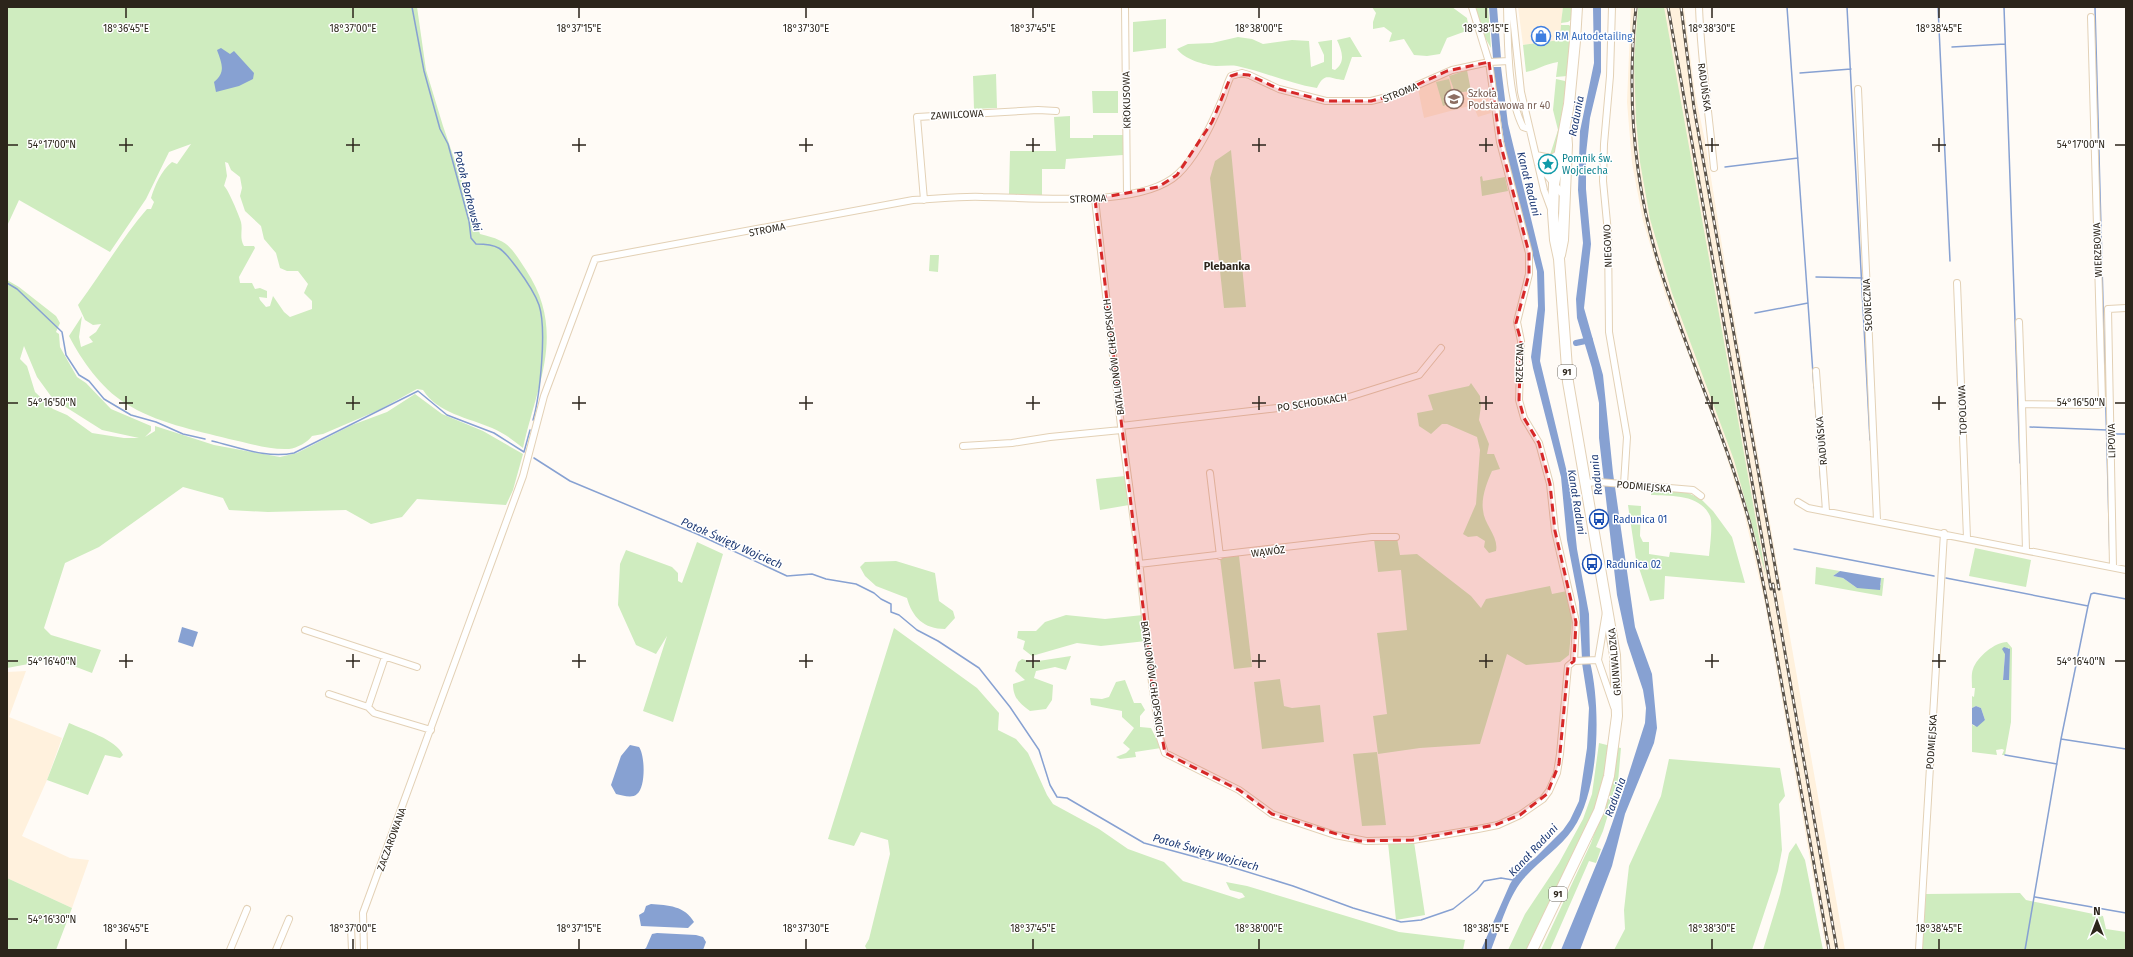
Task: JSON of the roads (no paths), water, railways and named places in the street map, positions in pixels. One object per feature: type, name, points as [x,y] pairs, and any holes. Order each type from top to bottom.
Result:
[{"type":"main road","name":"91","points":[[1577,7],[1575,41],[1565,129],[1554,184],[1553,212],[1555,240],[1559,259],[1568,382],[1585,483]]},
{"type":"main road","name":"91","points":[[1559,259],[1563,240],[1567,145],[1565,129]]},
{"type":"main road","name":"GRUNWALDZKA","points":[[1532,950],[1586,839],[1606,790],[1614,746],[1617,716],[1616,664],[1608,609],[1585,483]]},
{"type":"main road","name":"GRUNWALDZKA","points":[[1537,950],[1580,859],[1586,839]]},
{"type":"street","name":"KROKUSOWA","points":[[1125,7],[1127,194]]},
{"type":"street","name":"RZECZNA","points":[[1472,7],[1490,62],[1500,142],[1530,259],[1529,274],[1516,322],[1520,341],[1519,400],[1524,418],[1539,443],[1550,484],[1555,531],[1576,622],[1574,661]]},
{"type":"street","points":[[1507,7],[1509,61],[1519,119],[1523,127],[1529,129]]},
{"type":"street","points":[[1512,7],[1517,66],[1529,129],[1544,190],[1553,212]]},
{"type":"street","name":"NIEGOWO","points":[[1612,7],[1610,76],[1604,144],[1604,182],[1608,233],[1609,332],[1627,437],[1622,484]]},
{"type":"street","name":"RADUŃSKA","points":[[1699,7],[1702,64],[1708,97],[1714,168]]},
{"type":"street","name":"WIERZBOWA","points":[[2022,404],[2097,405],[2101,404],[2102,400],[2090,17]]},
{"type":"street","name":"STROMA","points":[[595,259],[898,203],[974,196],[1095,200],[1127,194],[1158,187],[1181,171],[1199,146],[1212,122],[1231,76],[1237,74],[1249,75],[1279,89],[1326,101],[1371,101],[1396,95],[1447,71],[1490,62],[1509,61]]},
{"type":"street","name":"SŁONECZNA","points":[[1858,89],[1877,520]]},
{"type":"street","name":"ZAWILCOWA","points":[[924,200],[917,117],[1038,110],[1056,111]]},
{"type":"street","points":[[1536,155],[1551,158],[1559,154]]},
{"type":"street","points":[[1538,164],[1564,196]]},
{"type":"street","name":"BATALIONÓW CHŁOPSKICH","points":[[1095,200],[1152,684],[1160,738],[1165,753],[1239,790],[1272,814],[1359,840],[1413,840],[1495,825],[1520,814],[1543,798],[1549,791],[1558,769],[1568,666],[1574,661]]},
{"type":"street","name":"ZACZAROWANA","points":[[364,950],[363,914],[522,476],[544,396],[595,259]]},
{"type":"street","name":"TOPOLOWA","points":[[1957,283],[1967,538]]},
{"type":"street","name":"LIPOWA","points":[[2113,567],[2108,308],[2126,308]]},
{"type":"street","points":[[2019,322],[2026,550]]},
{"type":"street","name":"PO SCHODKACH","points":[[963,446],[1012,443],[1295,406],[1348,396],[1419,375],[1441,348]]},
{"type":"street","name":"RADUŃSKA","points":[[1816,371],[1826,511]]},
{"type":"street","points":[[1210,473],[1220,556]]},
{"type":"street","name":"PODMIEJSKA","points":[[1585,483],[1599,482],[1693,490],[1701,496]]},
{"type":"street","points":[[1798,502],[1808,508],[1944,533],[2126,570]]},
{"type":"street","name":"PODMIEJSKA","points":[[1919,950],[1944,533]]},
{"type":"street","name":"WĄWÓZ","points":[[1139,564],[1220,556],[1372,537],[1396,537]]},
{"type":"street","points":[[1608,609],[1604,616],[1595,660],[1617,716]]},
{"type":"street","points":[[305,630],[417,667]]},
{"type":"street","points":[[368,708],[386,656]]},
{"type":"street","points":[[1574,661],[1595,660]]},
{"type":"street","points":[[329,694],[368,708],[374,713],[431,730]]},
{"type":"street","points":[[230,950],[247,909]]},
{"type":"street","points":[[276,950],[289,918]]},
{"type":"street","points":[[351,927],[352,950]]},
{"type":"water","points":[[1489,7],[1497,7],[1501,58],[1493,58]]},
{"type":"water","points":[[1593,7],[1601,7],[1601,72],[1590,118],[1586,154],[1586,189],[1591,244],[1584,308],[1603,375],[1613,473],[1635,627],[1652,674],[1657,728],[1654,743],[1625,814],[1612,866],[1580,950],[1561,950],[1606,841],[1645,723],[1646,708],[1643,690],[1627,642],[1617,595],[1599,438],[1599,403],[1592,368],[1577,318],[1576,299],[1583,243],[1578,190],[1580,131],[1594,63]]},
{"type":"water","points":[[221,48],[230,54],[234,51],[254,73],[253,79],[239,86],[216,92],[214,82],[222,71],[217,50]]},
{"type":"water","points":[[1493,67],[1501,67],[1508,124],[1544,272],[1545,310],[1540,361],[1570,485],[1577,549],[1589,614],[1590,658],[1582,659],[1579,602],[1567,540],[1561,477],[1531,357],[1538,306],[1537,271],[1505,148]]},
{"type":"water","points":[[1840,571],[1881,578],[1880,590],[1857,588],[1843,578],[1833,576]]},
{"type":"water","points":[[182,627],[198,632],[193,647],[178,642]]},
{"type":"water","points":[[2004,647],[2010,649],[2009,680],[2003,680],[2005,654],[2002,649]]},
{"type":"water","points":[[1590,662],[1594,680],[1596,702],[1596,748],[1589,793],[1582,812],[1568,836],[1520,883],[1510,901],[1491,950],[1481,950],[1510,884],[1518,871],[1535,858],[1563,830],[1570,820],[1579,801],[1587,748],[1589,708],[1582,663]]},
{"type":"water","points":[[1976,706],[1981,708],[1985,720],[1977,727],[1972,724],[1972,708]]},
{"type":"water","points":[[630,745],[639,747],[644,771],[642,785],[637,794],[632,796],[624,796],[616,794],[611,785],[621,756]]},
{"type":"water","points":[[651,904],[676,907],[686,913],[694,922],[688,928],[641,926],[639,915],[644,912],[646,906]]},
{"type":"water","points":[[652,934],[696,935],[703,937],[706,942],[703,950],[643,950],[646,948]]},
{"type":"waterway","name":"Potok Borkowski","points":[[412,7],[424,71],[440,129],[448,144],[469,221],[471,238],[476,244],[491,245],[501,249],[527,281],[539,305],[542,330],[542,362],[536,409],[533,420]]},
{"type":"waterway","points":[[1787,7],[1814,388]]},
{"type":"waterway","points":[[1847,7],[1870,440]]},
{"type":"waterway","points":[[1938,7],[1950,261]]},
{"type":"waterway","points":[[2004,7],[2020,463]]},
{"type":"waterway","points":[[2095,7],[2110,560]]},
{"type":"waterway","points":[[1952,47],[2005,44]]},
{"type":"waterway","points":[[1800,73],[1851,69]]},
{"type":"waterway","points":[[1725,167],[1798,158]]},
{"type":"waterway","points":[[1816,277],[1863,278]]},
{"type":"waterway","name":"Potok Święty Wojciech","points":[[7,283],[17,289],[62,332],[66,355],[79,375],[89,381],[104,399],[131,415],[156,422],[183,434],[205,439]]},
{"type":"waterway","points":[[1755,313],[1808,303]]},
{"type":"waterway","points":[[1576,343],[1590,340]]},
{"type":"waterway","name":"Potok Święty Wojciech","points":[[212,441],[263,453],[294,453],[418,391],[447,415],[494,433],[524,452],[530,430]]},
{"type":"waterway","points":[[1815,400],[1821,484]]},
{"type":"waterway","points":[[2030,427],[2107,430]]},
{"type":"waterway","points":[[2115,434],[2126,434]]},
{"type":"waterway","name":"Potok Święty Wojciech","points":[[534,458],[570,481],[697,534],[787,576],[812,574],[826,579],[856,584],[874,593],[881,599],[891,604],[891,612],[899,615],[917,630],[938,641],[979,668],[1010,707],[1039,750],[1050,785],[1057,797],[1067,798],[1144,843],[1225,865],[1293,886],[1353,908],[1401,922],[1421,920],[1453,909],[1477,890],[1484,881],[1501,878],[1513,880]]},
{"type":"waterway","points":[[2021,468],[2021,484]]},
{"type":"waterway","points":[[1794,549],[1934,576]]},
{"type":"waterway","points":[[1946,578],[2088,606],[2091,594],[2094,593],[2126,599]]},
{"type":"waterway","points":[[2025,950],[2061,739],[2088,606]]},
{"type":"waterway","points":[[2061,739],[2126,749]]},
{"type":"waterway","points":[[2005,755],[2057,764]]},
{"type":"waterway","points":[[2035,897],[2126,913]]},
{"type":"railway","points":[[1636,7],[1633,39],[1632,102],[1637,165],[1642,196],[1657,258],[1668,292],[1729,457],[1750,524],[1768,607],[1829,950]]},
{"type":"railway","points":[[1668,7],[1771,589]]},
{"type":"railway","points":[[1681,7],[1694,108],[1779,589]]},
{"type":"railway","points":[[1773,584],[1837,950]]},
{"type":"place","name":"RM Autodetailing","points":[[1541,36]]},
{"type":"place","name":"Szkoła Podstawowa nr 40","points":[[1454,99]]},
{"type":"place","name":"Pomnik św. Wojciecha","points":[[1548,164]]},
{"type":"place","name":"Radunica 01","points":[[1599,519]]},
{"type":"place","name":"Radunica 02","points":[[1592,564]]},
{"type":"district","name":"Plebanka","points":[[1227,266]]},
{"type":"water label","name":"Radunia","points":[[1576,116]]},
{"type":"water label","name":"Kanał Raduni","points":[[1529,184]]},
{"type":"water label","name":"Radunia","points":[[1596,475]]},
{"type":"water label","name":"Kanał Raduni","points":[[1577,502]]},
{"type":"water label","name":"Radunia","points":[[1615,797]]},
{"type":"water label","name":"Kanał Raduni","points":[[1533,850]]}]
